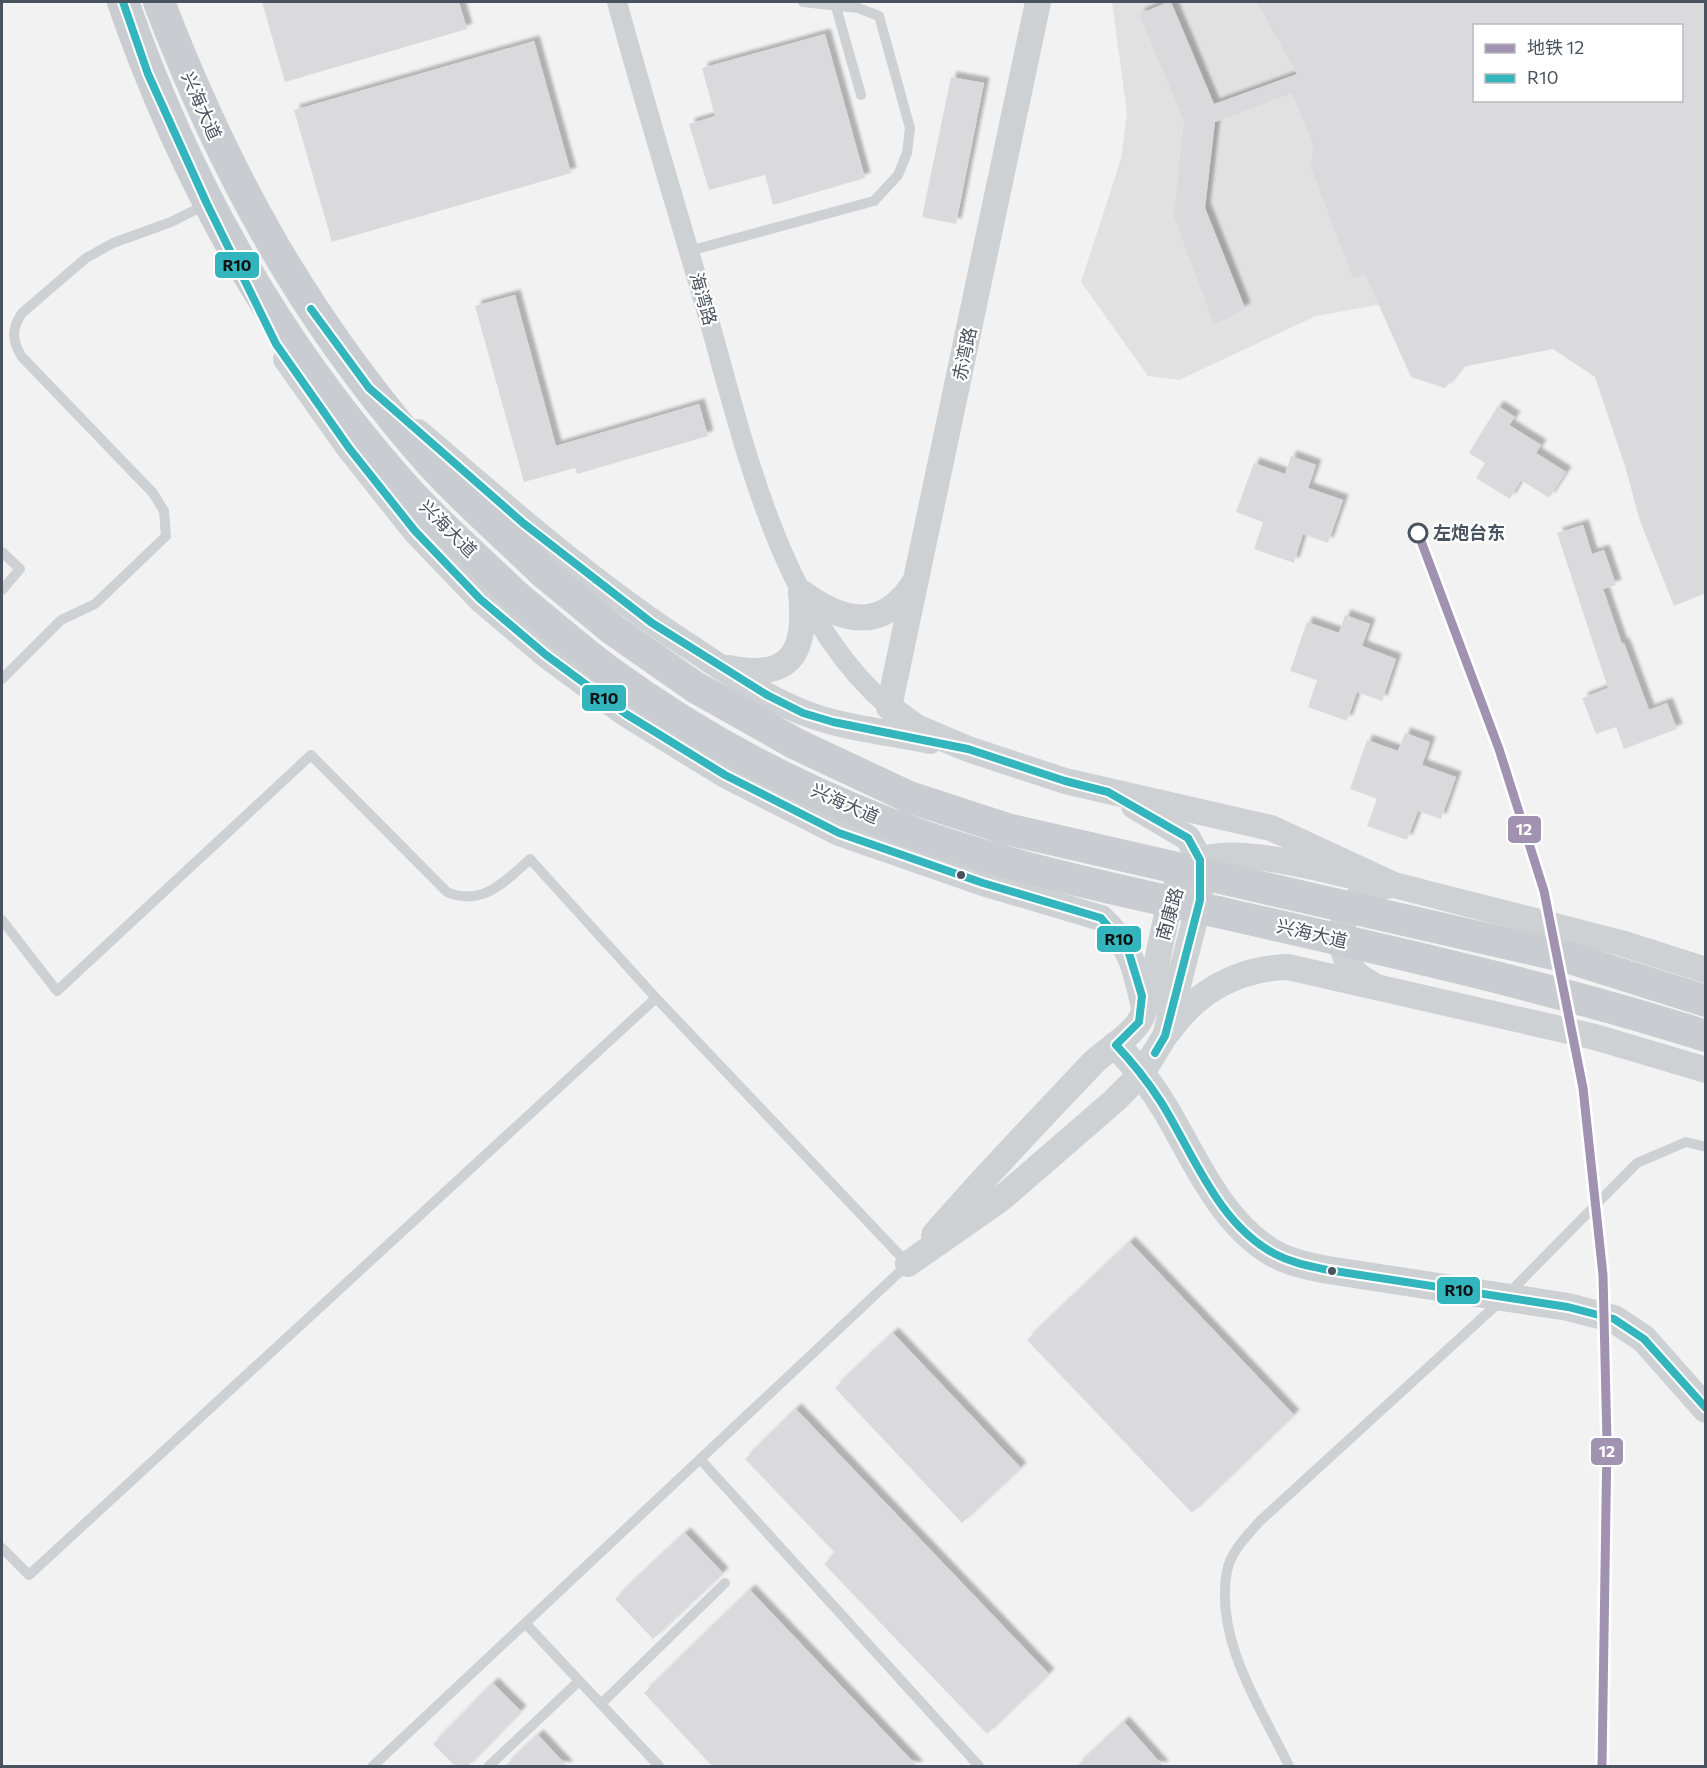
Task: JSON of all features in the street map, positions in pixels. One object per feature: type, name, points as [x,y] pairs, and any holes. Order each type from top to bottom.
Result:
[{"type":"main road","name":"兴海大道","points":[[123,2],[148,74],[207,204],[243,270],[301,358],[392,473],[517,597],[607,670],[680,719],[775,772],[852,809],[934,841],[1145,896],[1440,962],[1706,1036]]},
{"type":"main road","name":"兴海大道","points":[[159,2],[222,154],[274,251],[323,328],[369,388],[418,449],[543,572],[612,629],[695,687],[796,744],[909,797],[1019,831],[1570,958],[1706,1000]]},
{"type":"main road","points":[[1116,1045],[1142,1073],[1223,1208],[1244,1233],[1269,1251],[1295,1263],[1328,1270],[1595,1313],[1629,1328],[1644,1340],[1706,1409]]},
{"type":"street","name":"海湾路","points":[[617,2],[775,535],[801,592],[848,666],[866,687],[889,707]]},
{"type":"street","name":"赤湾路","points":[[889,707],[919,574],[1038,2]]},
{"type":"street","name":"兴海大道","points":[[207,204],[276,344],[305,388],[415,531],[480,599],[546,656],[626,714],[725,775],[839,833],[983,884],[1101,918],[1115,931],[1128,949],[1134,964],[1144,1008]]},
{"type":"street","name":"兴海大道","points":[[369,388],[531,529],[652,623],[767,695],[803,712],[833,722],[968,749]]},
{"type":"street","points":[[801,592],[831,612],[859,618],[893,608],[906,594],[919,574]]},
{"type":"street","points":[[719,666],[763,672],[777,668],[789,658],[802,636],[804,621],[801,592]]},
{"type":"street","name":"兴海大道","points":[[901,658],[904,688],[926,719],[949,731],[1059,768],[1108,792]]},
{"type":"street","name":"兴海大道","points":[[889,707],[916,727],[968,749],[1065,781],[1271,828],[1394,885],[1621,943],[1706,970]]},
{"type":"street","points":[[1108,792],[1188,838],[1200,860],[1244,855],[1394,885]]},
{"type":"street","name":"南康路","points":[[908,1264],[988,1174],[1098,1058],[1116,1045],[1138,1023],[1177,886],[1183,873],[1200,860]]},
{"type":"street","name":"南康路","points":[[908,1264],[1002,1198],[1114,1101],[1142,1073],[1165,1036],[1200,900],[1200,860]]},
{"type":"street","points":[[1374,986],[1354,973],[1343,951],[1341,927],[1351,905],[1370,890],[1394,885]]},
{"type":"street","name":"兴海大道","points":[[1165,1036],[1181,1014],[1200,998],[1242,973],[1265,968],[1308,970],[1595,1037],[1706,1070]]},
{"type":"lane","points":[[689,251],[874,201],[898,175],[907,153],[910,129],[879,16],[858,8],[803,2]]},
{"type":"lane","points":[[836,7],[861,95]]},
{"type":"lane","points":[[2,680],[61,620],[96,604],[166,536],[164,511],[153,493],[22,357],[14,338],[16,321],[86,258],[113,243],[171,222],[207,204]]},
{"type":"lane","points":[[2,552],[20,569],[2,590]]},
{"type":"lane","points":[[2,920],[57,991],[311,755],[447,892],[466,897],[487,893],[498,888],[530,859],[656,998],[908,1264],[373,1767]]},
{"type":"lane","points":[[2,1548],[29,1575],[656,998]]},
{"type":"lane","points":[[1289,1767],[1234,1651],[1226,1606],[1227,1569],[1238,1545],[1260,1521],[1504,1298],[1637,1163],[1686,1142],[1706,1147]]},
{"type":"lane","points":[[700,1459],[979,1767]]},
{"type":"lane","points":[[601,1704],[725,1583]]},
{"type":"lane","points":[[526,1624],[659,1767]]},
{"type":"lane","points":[[489,1767],[579,1681]]},
{"type":"shaded area","points":[[1112,2],[1533,2],[1533,24],[1473,24],[1473,102],[1411,299],[1316,316],[1179,380],[1148,376],[1081,282],[1121,159],[1127,113]]},
{"type":"building","points":[[262,2],[459,2],[467,29],[285,82]]},
{"type":"building","points":[[1168,2],[1171,2],[1214,104],[1297,74],[1257,2],[1706,2],[1706,593],[1674,606],[1640,521],[1625,466],[1595,377],[1553,349],[1462,367],[1445,388],[1411,377],[1365,274],[1353,279],[1311,168],[1313,144],[1292,93],[1215,122],[1205,208],[1245,308],[1214,325],[1174,216],[1184,121],[1139,14]]},
{"type":"building","points":[[825,34],[865,178],[773,205],[765,175],[709,190],[689,124],[715,116],[702,68]]},
{"type":"building","points":[[534,41],[571,173],[332,242],[294,110]]},
{"type":"building","points":[[951,77],[984,83],[956,224],[922,217]]},
{"type":"building","points":[[515,295],[556,446],[699,404],[708,436],[577,474],[575,468],[524,482],[475,306]]},
{"type":"building","points":[[1498,406],[1515,417],[1509,425],[1541,445],[1536,453],[1566,472],[1549,498],[1521,480],[1510,499],[1476,478],[1485,463],[1469,453]]},
{"type":"building","points":[[1291,456],[1316,465],[1308,488],[1343,500],[1328,543],[1303,534],[1294,563],[1254,549],[1263,522],[1236,512],[1254,463],[1285,474]]},
{"type":"building","points":[[1583,525],[1592,554],[1604,550],[1616,585],[1603,589],[1649,710],[1667,703],[1677,729],[1624,749],[1616,727],[1596,734],[1582,698],[1608,688],[1557,533]]},
{"type":"building","points":[[1345,615],[1370,624],[1362,646],[1396,659],[1382,701],[1357,692],[1347,721],[1308,707],[1317,680],[1290,671],[1307,622],[1339,633]]},
{"type":"building","points":[[1405,733],[1430,742],[1422,765],[1456,777],[1441,819],[1418,811],[1407,840],[1367,826],[1377,799],[1350,789],[1367,740],[1398,751]]},
{"type":"building","points":[[1130,1242],[1294,1415],[1192,1513],[1027,1340]]},
{"type":"building","points":[[893,1333],[1021,1468],[962,1523],[835,1388]]},
{"type":"building","points":[[796,1409],[1049,1674],[987,1734],[824,1564],[835,1553],[745,1459]]},
{"type":"building","points":[[685,1533],[723,1573],[653,1639],[615,1599]]},
{"type":"building","points":[[750,1590],[918,1767],[713,1767],[644,1693]]},
{"type":"building","points":[[493,1683],[521,1711],[467,1767],[456,1767],[433,1744]]},
{"type":"building","points":[[1124,1722],[1164,1767],[1076,1767]]},
{"type":"building","points":[[538,1735],[568,1767],[504,1767]]},
{"type":"metro line","name":"12","points":[[1418,533],[1499,749],[1544,891],[1583,1088],[1603,1275],[1607,1442],[1602,1766]]},
{"type":"transit line","name":"R10","points":[[123,2],[148,74],[207,204],[276,344],[349,448],[415,531],[480,599],[546,655],[626,714],[725,775],[839,833],[983,883],[1101,918],[1128,950],[1142,996],[1139,1022],[1116,1045],[1161,1102],[1209,1187],[1223,1207],[1255,1241],[1281,1257],[1328,1270],[1568,1307],[1614,1319],[1644,1339],[1706,1408]]},
{"type":"transit line","name":"R10","points":[[311,309],[369,388],[523,523],[652,623],[767,695],[803,713],[833,722],[968,749],[1065,781],[1108,792],[1188,838],[1200,860],[1200,900],[1165,1036],[1155,1053]]},
{"type":"place","name":"左炮台东","points":[[1418,533]]}]
